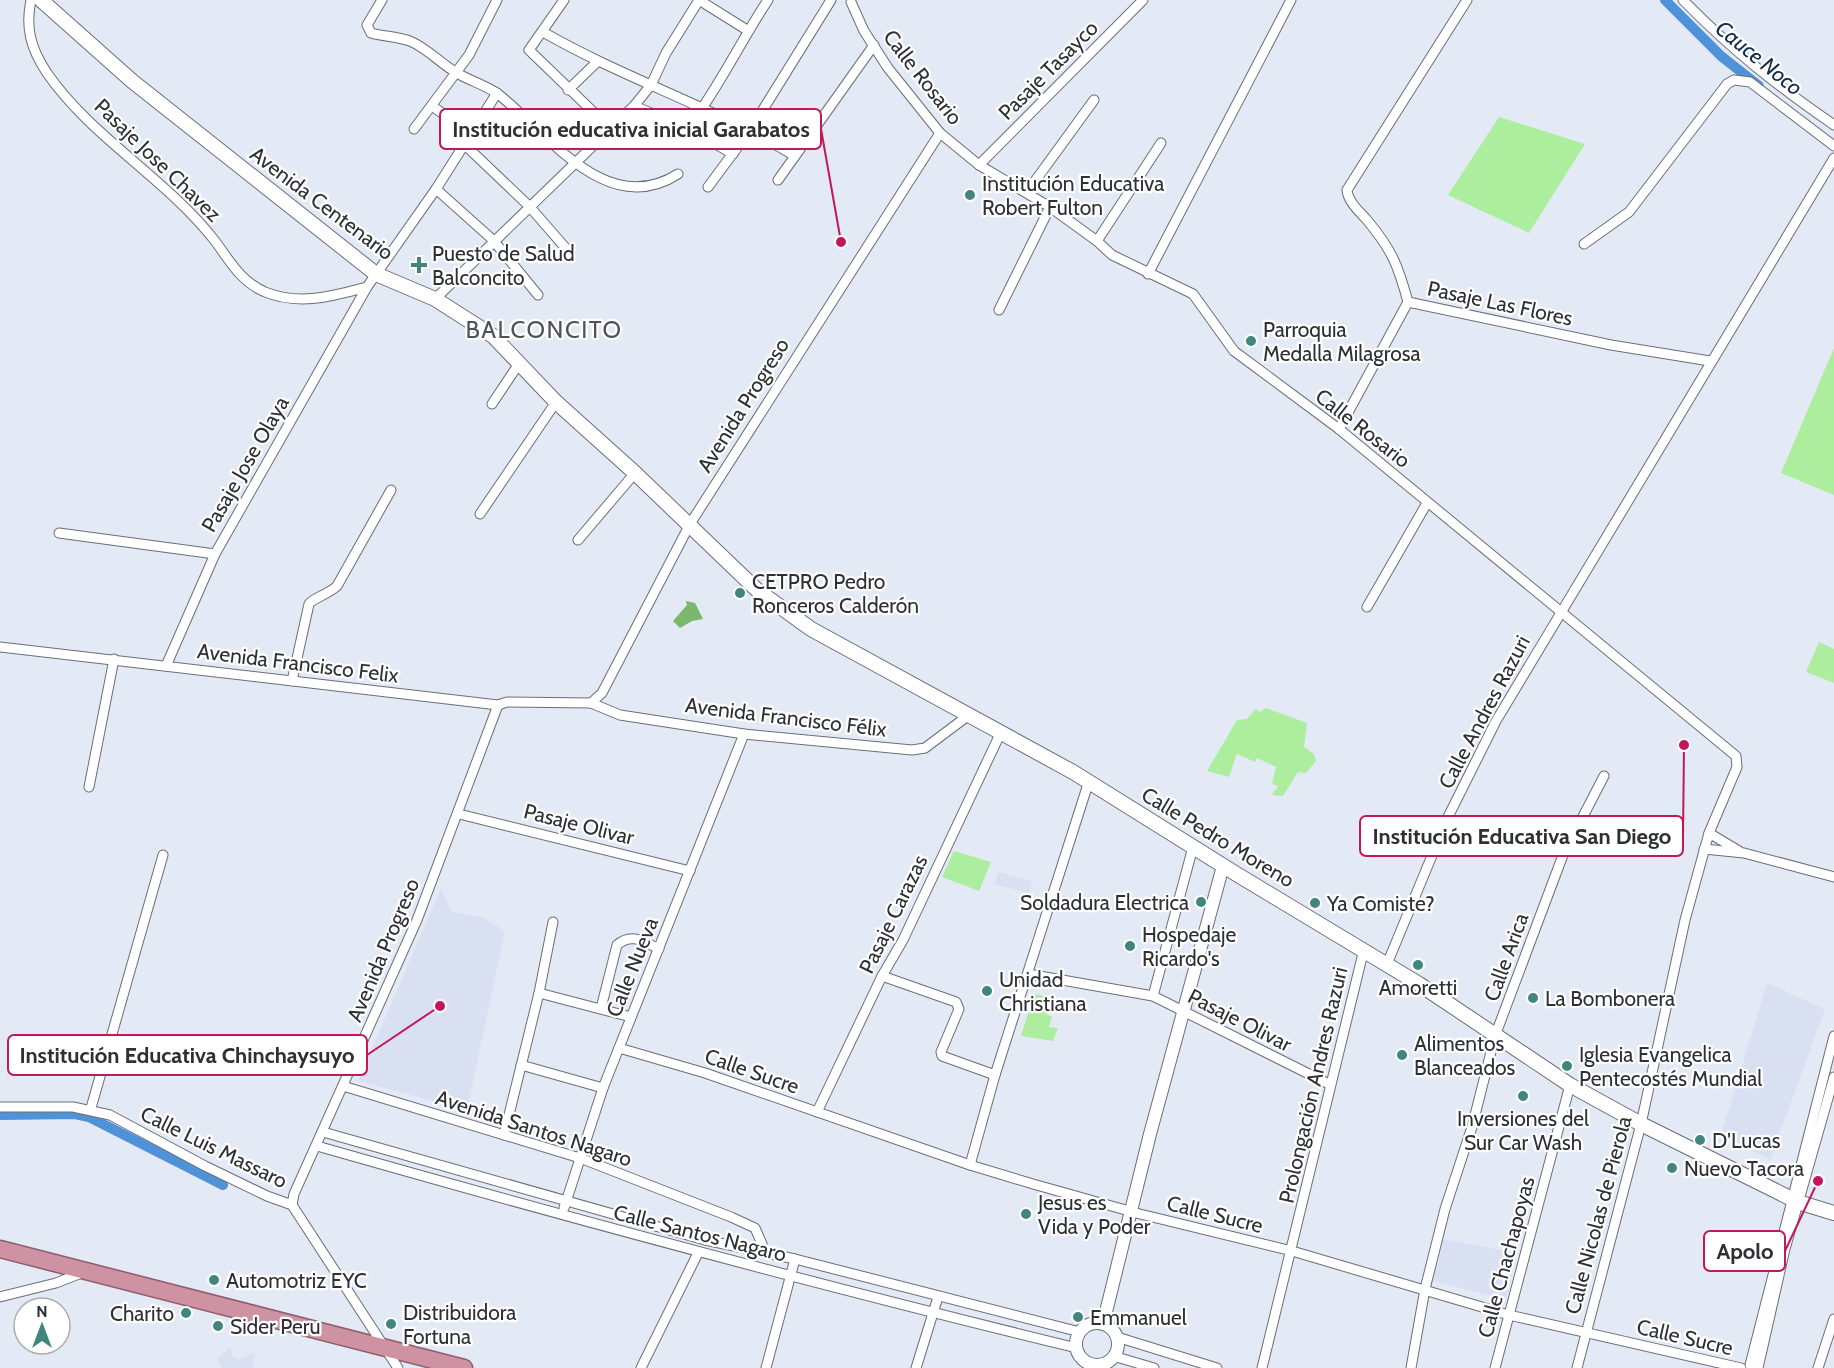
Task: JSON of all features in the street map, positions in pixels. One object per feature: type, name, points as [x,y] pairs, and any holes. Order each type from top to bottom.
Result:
[{"type":"highway","points":[[0,1249],[464,1368]]},
{"type":"main road","name":"Avenida Centenario","points":[[41,0],[132,81],[376,274],[435,299],[472,321],[520,362],[556,402],[690,524]]},
{"type":"main road","name":"Calle Pedro Moreno","points":[[690,524],[757,590],[811,629],[1089,781],[1238,876],[1364,949],[1486,1027],[1495,1036],[1570,1085],[1641,1124],[1794,1200],[1834,1213]]},
{"type":"street","name":"Pasaje Jose Chavez","points":[[31,0],[27,20],[30,42],[47,73],[102,135],[139,164],[214,241],[229,264],[244,279],[263,291],[285,298],[309,300],[368,287]]},
{"type":"street","points":[[382,0],[367,25],[371,33],[411,41],[457,73],[497,93],[573,163],[603,179],[623,185],[662,184],[678,174]]},
{"type":"street","points":[[414,129],[457,73],[497,0]]},
{"type":"street","points":[[564,0],[529,50],[612,130]]},
{"type":"street","points":[[435,299],[493,240],[573,163],[612,130],[634,106],[651,85],[666,53],[699,0],[747,30]]},
{"type":"street","points":[[688,128],[704,107],[747,30],[768,0]]},
{"type":"street","points":[[708,187],[751,129],[831,0]]},
{"type":"street","name":"Pasaje Tasayco","points":[[979,165],[1143,0]]},
{"type":"street","points":[[1148,274],[1291,0]]},
{"type":"street","name":"Pasaje Las Flores","points":[[1467,0],[1349,186],[1347,194],[1388,245],[1398,266],[1408,302],[1611,345],[1710,361]]},
{"type":"street","points":[[1683,0],[1729,46],[1780,87],[1834,125]]},
{"type":"street","name":"Calle Rosario","points":[[851,1],[888,69],[940,134],[979,165],[1050,207],[1097,241],[1112,255],[1193,294],[1234,351],[1339,429],[1559,612],[1733,752],[1737,759]]},
{"type":"street","points":[[543,32],[597,62],[751,129],[795,156]]},
{"type":"street","points":[[778,180],[873,45]]},
{"type":"street","points":[[568,90],[597,62]]},
{"type":"street","points":[[1584,244],[1629,212],[1726,84],[1741,79],[1749,82],[1834,146]]},
{"type":"street","points":[[368,287],[436,189],[497,93]]},
{"type":"street","points":[[1027,192],[1094,100]]},
{"type":"street","points":[[432,106],[472,134]]},
{"type":"street","points":[[634,106],[688,128],[734,154]]},
{"type":"street","name":"Avenida Progreso","points":[[591,703],[602,693],[690,524],[940,134]]},
{"type":"street","points":[[1097,241],[1161,143]]},
{"type":"street","points":[[465,145],[529,206],[570,253]]},
{"type":"street","name":"Calle Andres Razuri","points":[[1387,964],[1448,817],[1496,721],[1559,612],[1625,509],[1710,361],[1834,158]]},
{"type":"street","points":[[436,189],[493,240],[538,295]]},
{"type":"street","points":[[999,310],[1050,207]]},
{"type":"street","name":"Pasaje Jose Olaya","points":[[166,666],[215,554],[368,287]]},
{"type":"street","points":[[1339,429],[1408,302]]},
{"type":"street","points":[[492,404],[520,362]]},
{"type":"street","points":[[480,514],[556,402]]},
{"type":"street","points":[[578,540],[635,473]]},
{"type":"street","points":[[292,681],[309,604],[315,598],[325,596],[337,586],[391,490]]},
{"type":"street","points":[[1367,607],[1427,502]]},
{"type":"street","points":[[59,533],[215,554]]},
{"type":"street","name":"Avenida Francisco Felix","points":[[0,647],[498,705],[507,702],[591,703]]},
{"type":"street","points":[[89,787],[114,659]]},
{"type":"street","name":"Avenida Francisco Félix","points":[[591,703],[620,714],[744,735],[912,750],[925,748],[969,715]]},
{"type":"street","name":"Avenida Progreso","points":[[292,1205],[293,1197],[417,920],[459,814],[498,705]]},
{"type":"street","name":"Pasaje Carazas","points":[[816,1112],[882,976],[903,940],[1001,732]]},
{"type":"street","name":"Calle Nueva","points":[[562,1216],[603,1088],[744,735]]},
{"type":"street","name":"Calle Nicolas de Pierola","points":[[1576,1368],[1641,1124],[1685,920],[1709,833],[1737,759]]},
{"type":"street","name":"Calle Arica","points":[[1411,1368],[1425,1289],[1445,1209],[1472,1127],[1495,1036],[1563,855],[1604,776]]},
{"type":"street","points":[[970,1165],[995,1075],[1089,781]]},
{"type":"street","name":"Pasaje Olivar","points":[[459,814],[690,871]]},
{"type":"street","points":[[1709,833],[1744,854]]},
{"type":"street","points":[[1152,996],[1193,847]]},
{"type":"street","points":[[1704,849],[1744,854],[1834,877]]},
{"type":"street","points":[[91,1108],[163,855]]},
{"type":"street","points":[[1103,1324],[1223,866]]},
{"type":"street","points":[[1216,897],[1238,876]]},
{"type":"street","points":[[504,1135],[539,993],[553,922]]},
{"type":"street","points":[[601,1008],[617,945],[630,938],[637,938],[659,949]]},
{"type":"street","name":"Prolongación Andres Razuri","points":[[1262,1368],[1292,1251],[1329,1084],[1364,949]]},
{"type":"street","name":"Pasaje Olivar","points":[[1028,974],[1152,996],[1329,1084]]},
{"type":"street","points":[[882,976],[956,1002],[959,1009],[941,1052],[942,1056],[995,1075]]},
{"type":"street","points":[[539,993],[631,1017]]},
{"type":"street","points":[[1752,1368],[1750,1365],[1794,1200],[1834,1036]]},
{"type":"street","name":"Calle Sucre","points":[[619,1048],[705,1074],[970,1165],[1132,1211],[1292,1251],[1509,1315],[1741,1368]]},
{"type":"street","points":[[521,1065],[603,1088]]},
{"type":"street","points":[[1758,1368],[1794,1200],[1834,1077]]},
{"type":"street","name":"Calle Chachapoyas","points":[[1495,1368],[1570,1085]]},
{"type":"street","name":"Avenida Santos Nagaro","points":[[343,1086],[580,1158],[755,1228],[762,1244],[761,1252]]},
{"type":"street","name":"Calle Luis Massaro","points":[[0,1107],[91,1108],[110,1114],[267,1196],[292,1205],[399,1368]]},
{"type":"street","name":"Calle Santos Nagaro","points":[[323,1132],[566,1203],[1080,1332]]},
{"type":"street","name":"Calle Santos Nagaro","points":[[317,1146],[698,1253],[791,1274],[932,1313],[1077,1348]]},
{"type":"street","points":[[641,1368],[698,1253]]},
{"type":"street","points":[[766,1368],[795,1260]]},
{"type":"street","points":[[0,1296],[56,1283],[87,1271]]},
{"type":"street","points":[[916,1368],[938,1297]]},
{"type":"street","points":[[1117,1337],[1117,1350],[1102,1364],[1092,1366],[1083,1359],[1077,1348],[1080,1332],[1088,1325],[1103,1324],[1110,1328],[1117,1337],[1217,1368]]},
{"type":"street","points":[[1818,1368],[1833,1326]]},
{"type":"street","points":[[1113,1356],[1154,1368]]},
{"type":"shaded area","points":[[999,872],[1032,881],[1029,893],[994,884]]},
{"type":"shaded area","points":[[441,888],[452,912],[482,917],[505,931],[467,1110],[358,1081]]},
{"type":"shaded area","points":[[1767,983],[1825,1009],[1770,1160],[1721,1135]]},
{"type":"shaded area","points":[[1443,1239],[1517,1253],[1506,1297],[1503,1299],[1434,1281],[1432,1277],[1439,1261]]},
{"type":"shaded area","points":[[231,1347],[232,1356],[238,1359],[255,1353],[252,1368],[221,1368],[217,1358]]},
{"type":"green space","points":[[1499,117],[1585,144],[1529,233],[1448,195]]},
{"type":"green space","points":[[1834,348],[1834,495],[1781,473]]},
{"type":"green space","points":[[686,601],[695,603],[703,619],[692,621],[680,628],[673,621],[687,605]]},
{"type":"green space","points":[[1819,642],[1834,649],[1834,683],[1806,672]]},
{"type":"green space","points":[[1266,708],[1307,723],[1304,747],[1314,754],[1316,761],[1306,773],[1298,772],[1283,796],[1272,795],[1278,786],[1272,784],[1276,767],[1257,758],[1255,762],[1237,754],[1229,777],[1207,771],[1237,720],[1247,719],[1256,709],[1259,712]]},
{"type":"green space","points":[[954,851],[991,862],[979,891],[942,877]]},
{"type":"green space","points":[[1034,994],[1057,1000],[1046,1000],[1046,1004],[1049,1005],[1046,1014],[1052,1017],[1049,1027],[1058,1028],[1053,1041],[1021,1036]]},
{"type":"waterway","name":"Cauce Noco","points":[[1665,0],[1721,56],[1759,86]]},
{"type":"waterway","points":[[0,1115],[75,1114],[89,1117],[223,1185]]},
{"type":"place","name":"Institución Educativa Robert Fulton","points":[[970,195]]},
{"type":"place","name":"Institución educativa inicial Garabatos","points":[[841,242]]},
{"type":"place","name":"Puesto de Salud Balconcito","points":[[419,265]]},
{"type":"place","name":"Parroquia Medalla Milagrosa","points":[[1251,341]]},
{"type":"place","name":"CETPRO Pedro Ronceros Calderón","points":[[740,593]]},
{"type":"place","name":"Institución Educativa San Diego","points":[[1684,745]]},
{"type":"place","name":"Soldadura Electrica","points":[[1201,902]]},
{"type":"place","name":"Ya Comiste?","points":[[1315,903]]},
{"type":"place","name":"Hospedaje Ricardo's","points":[[1130,946]]},
{"type":"place","name":"Amoretti","points":[[1418,965]]},
{"type":"place","name":"Unidad Christiana","points":[[987,991]]},
{"type":"place","name":"La Bombonera","points":[[1533,998]]},
{"type":"place","name":"Institución Educativa Chinchaysuyo","points":[[440,1006]]},
{"type":"place","name":"Alimentos Blanceados","points":[[1402,1055]]},
{"type":"place","name":"Iglesia Evangelica Pentecostés Mundial","points":[[1567,1066]]},
{"type":"place","name":"Inversiones del Sur Car Wash","points":[[1523,1096]]},
{"type":"place","name":"D'Lucas","points":[[1700,1140]]},
{"type":"place","name":"Nuevo Tacora","points":[[1672,1168]]},
{"type":"place","name":"Apolo","points":[[1818,1181]]},
{"type":"place","name":"Jesus es Vida y Poder","points":[[1026,1214]]},
{"type":"place","name":"Automotriz EYC","points":[[214,1280]]},
{"type":"place","name":"Charito","points":[[186,1313]]},
{"type":"place","name":"Emmanuel","points":[[1078,1317]]},
{"type":"place","name":"Distribuidora Fortuna","points":[[391,1324]]},
{"type":"place","name":"Sider Peru","points":[[218,1326]]},
{"type":"district","name":"BALCONCITO","points":[[544,329]]}]
